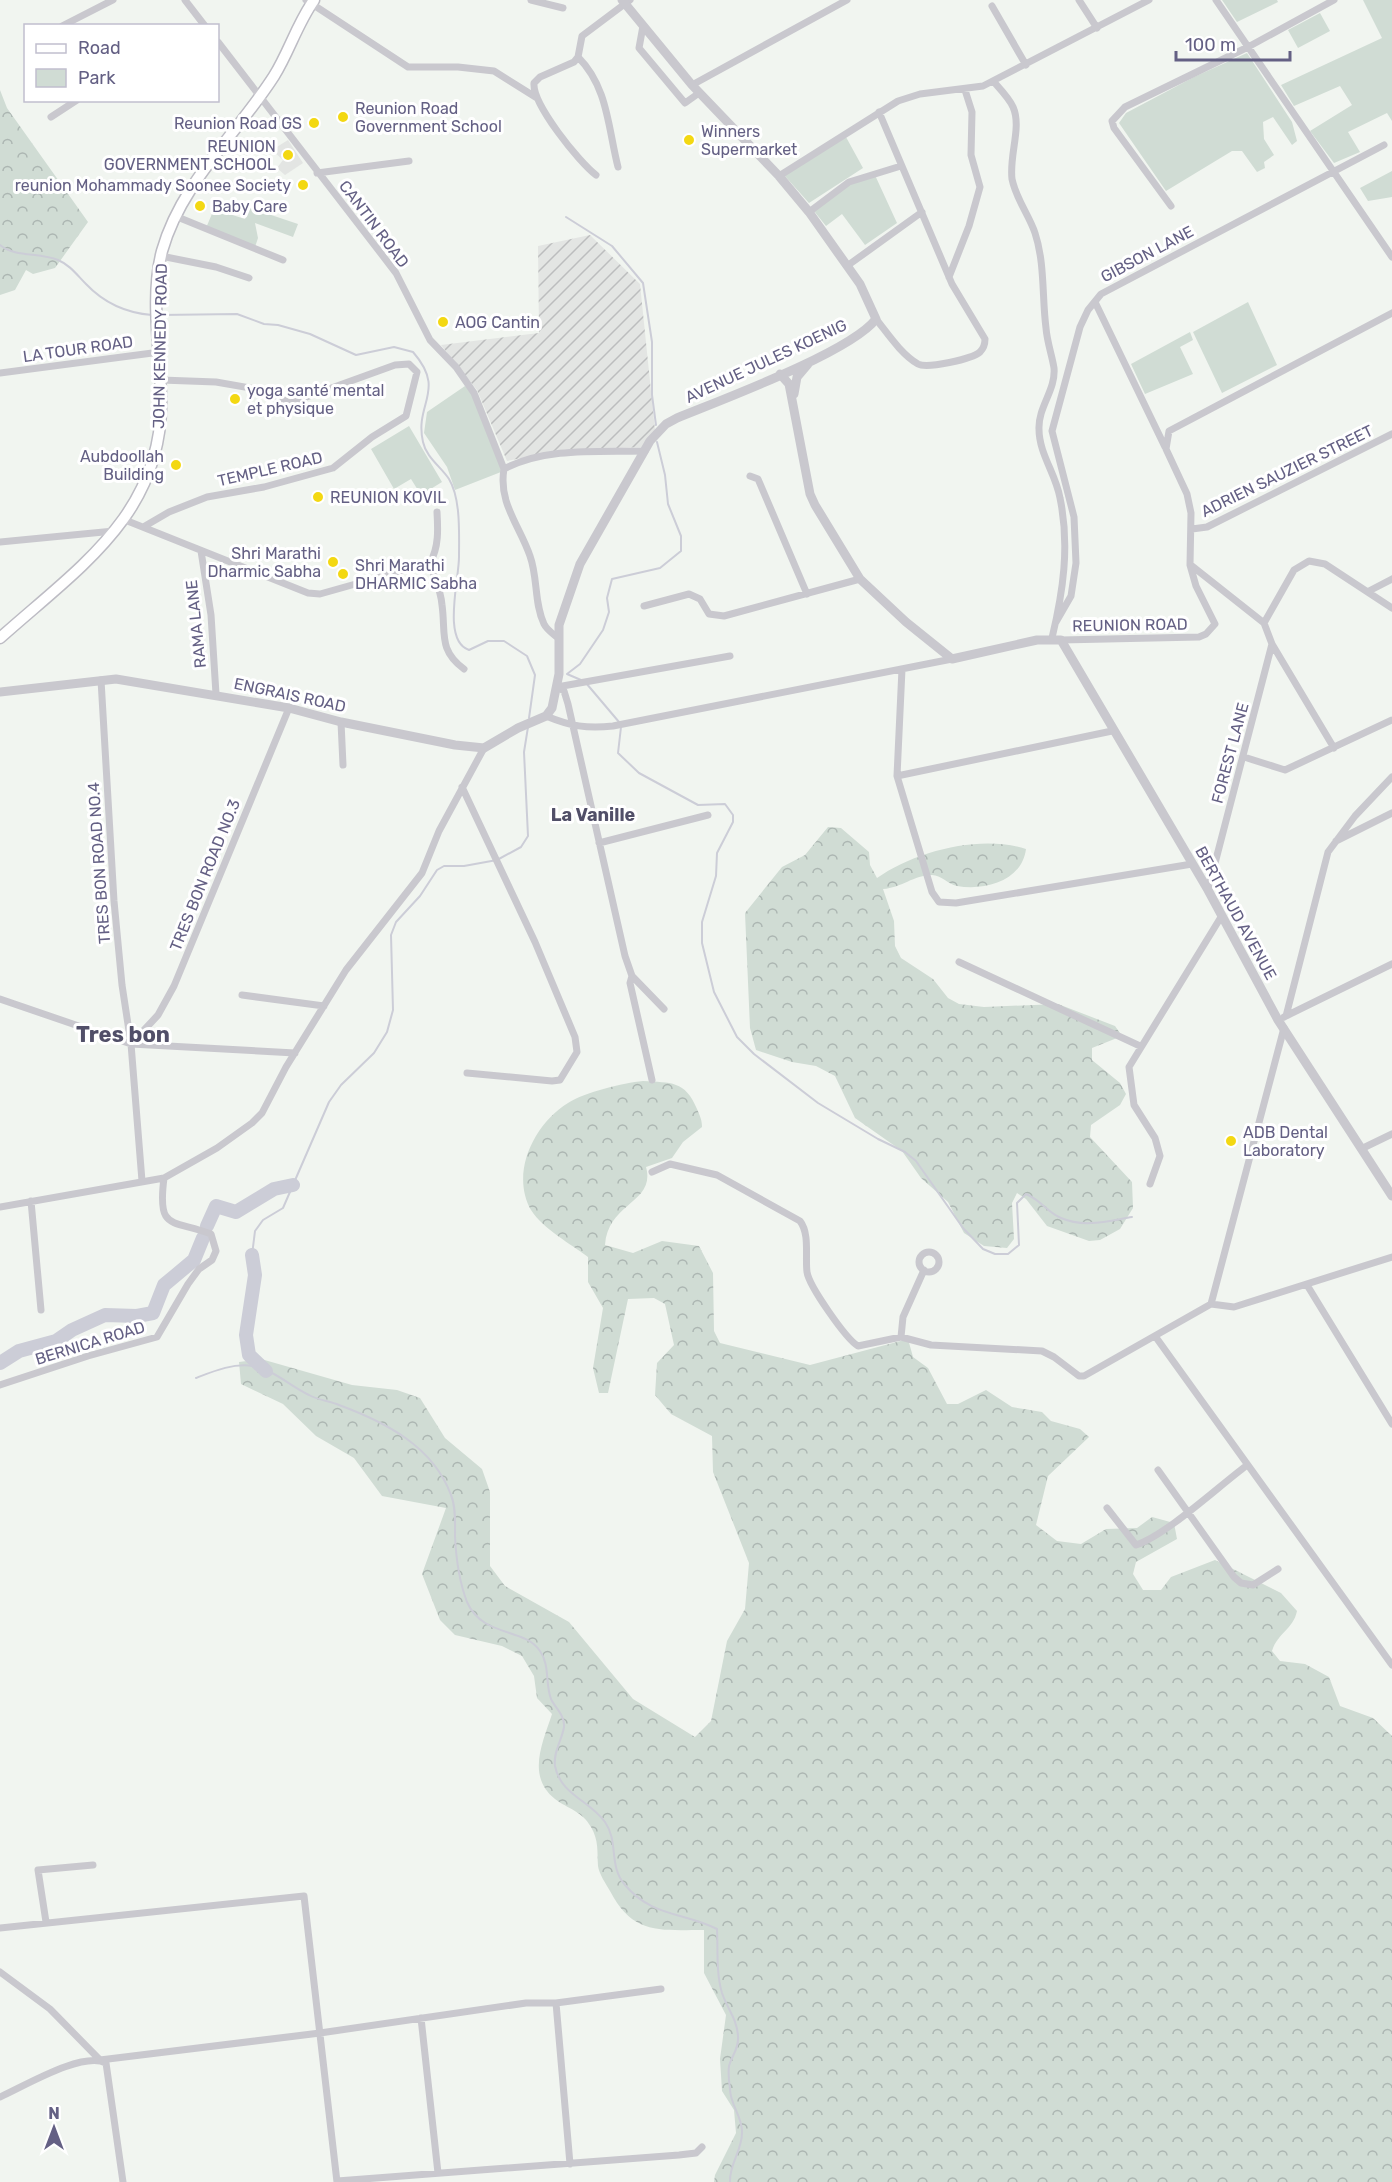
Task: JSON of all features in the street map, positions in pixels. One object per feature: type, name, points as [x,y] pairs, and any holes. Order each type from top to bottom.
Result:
[{"type":"main road","name":"JOHN KENNEDY ROAD","points":[[0,639],[117,531],[145,484],[159,438],[162,418],[158,323],[161,256],[175,216],[275,74],[310,2]]},
{"type":"street","points":[[66,24],[113,0]]},
{"type":"street","points":[[185,0],[201,24]]},
{"type":"street","points":[[531,0],[563,8]]},
{"type":"street","points":[[643,26],[639,48],[685,103],[695,89],[847,0]]},
{"type":"street","points":[[1079,0],[1097,28]]},
{"type":"street","points":[[779,176],[898,101],[920,94],[965,90],[993,81],[1149,0]]},
{"type":"street","points":[[1216,0],[1392,257]]},
{"type":"street","points":[[1171,206],[1114,128],[1112,121],[1125,107],[1248,47],[1334,0]]},
{"type":"street","points":[[535,94],[534,83],[540,77],[574,62],[578,57],[582,36],[625,1],[695,89],[779,176],[809,212],[870,300],[876,319],[898,345],[920,365],[928,367],[975,355],[982,351],[985,339],[949,277],[879,112]]},
{"type":"street","points":[[310,2],[408,67],[421,63],[484,64],[495,68],[535,94],[585,166],[596,175]]},
{"type":"street","points":[[992,6],[1026,65]]},
{"type":"street","name":"CANTIN ROAD","points":[[219,43],[396,273],[430,340],[456,367],[474,393],[504,470],[502,483],[506,503],[530,557],[539,612],[546,627],[557,637]]},
{"type":"street","points":[[578,57],[590,69],[600,89],[607,110],[618,167]]},
{"type":"street","points":[[0,1207],[164,1178],[217,1148],[262,1113],[295,1053],[351,964],[407,896],[422,873],[439,831],[484,748],[526,723],[542,718],[588,729],[614,726],[1057,639],[1056,622],[1062,597],[1065,557],[1064,525],[1060,498],[1040,444],[1038,428],[1040,415],[1054,383],[1054,368],[1046,331],[1037,240],[1012,180],[1010,155],[1016,118],[1012,105],[993,81]]},
{"type":"street","points":[[949,277],[969,226],[980,186],[971,155],[972,112],[965,90]]},
{"type":"street","points":[[51,117],[74,102]]},
{"type":"street","name":"GIBSON LANE","points":[[1056,622],[1071,596],[1076,563],[1074,517],[1052,431],[1080,327],[1095,302],[1111,289],[1384,145]]},
{"type":"street","points":[[317,173],[409,161]]},
{"type":"street","points":[[809,212],[849,182],[901,165]]},
{"type":"street","points":[[847,266],[922,212]]},
{"type":"street","points":[[175,216],[283,260]]},
{"type":"street","points":[[161,256],[216,267],[249,278]]},
{"type":"street","points":[[1095,302],[1166,449]]},
{"type":"street","name":"REUNION ROAD","points":[[1057,639],[1183,638],[1206,634],[1215,624],[1196,586],[1190,565],[1189,547],[1192,529],[1187,494],[1166,449],[1169,431],[1392,313]]},
{"type":"street","name":"AVENUE JULES KOENIG","points":[[542,718],[556,699],[557,637],[566,598],[580,564],[658,432],[677,418],[814,358],[869,328],[876,319]]},
{"type":"street","name":"LA TOUR ROAD","points":[[0,374],[160,352]]},
{"type":"street","points":[[793,398],[799,373],[814,358]]},
{"type":"street","name":"TEMPLE ROAD","points":[[145,526],[169,512],[207,497],[264,487],[333,468],[372,436],[406,416],[417,372],[409,364],[394,365],[290,403],[262,390],[216,382],[161,380]]},
{"type":"street","points":[[784,372],[796,381]]},
{"type":"street","points":[[784,372],[793,398],[810,494],[860,579],[906,622],[952,659]]},
{"type":"street","name":"ADRIEN SAUZIER STREET","points":[[1192,529],[1207,527],[1392,434]]},
{"type":"street","points":[[504,470],[521,460],[550,456],[645,451]]},
{"type":"street","points":[[750,476],[758,479],[807,594]]},
{"type":"street","points":[[125,520],[145,526],[201,551],[308,593],[339,590],[430,563],[435,554],[438,530],[436,512]]},
{"type":"street","points":[[0,542],[117,531]]},
{"type":"street","name":"RAMA LANE","points":[[201,551],[211,615],[216,694]]},
{"type":"street","points":[[1264,624],[1294,570],[1309,561],[1325,564],[1392,608]]},
{"type":"street","points":[[430,563],[442,603],[443,641],[456,663],[465,669]]},
{"type":"street","points":[[1190,565],[1264,624],[1272,645],[1334,748]]},
{"type":"street","points":[[644,606],[689,594],[700,599],[709,614],[724,615],[860,579]]},
{"type":"street","points":[[1369,591],[1392,579]]},
{"type":"street","name":"BERTHAUD AVENUE","points":[[1057,639],[1208,890],[1221,917],[1282,1018],[1284,1028],[1392,1196]]},
{"type":"street","name":"FOREST LANE","points":[[1208,890],[1272,645]]},
{"type":"street","points":[[557,687],[730,656]]},
{"type":"street","points":[[902,669],[897,776],[932,892],[939,902],[956,903],[1192,864]]},
{"type":"street","name":"ENGRAIS ROAD","points":[[0,692],[101,680],[137,682],[216,694],[455,745],[484,748]]},
{"type":"street","name":"TRES BON ROAD NO.4","points":[[101,680],[114,901],[122,985],[131,1044],[142,1181]]},
{"type":"street","points":[[557,687],[564,691],[632,976],[630,983],[652,1080]]},
{"type":"street","name":"TRES BON ROAD NO.3","points":[[131,1044],[158,1015],[174,986],[289,708]]},
{"type":"street","points":[[1244,757],[1285,770],[1392,720]]},
{"type":"street","points":[[341,722],[343,765]]},
{"type":"street","points":[[897,776],[1112,731]]},
{"type":"street","points":[[1282,1018],[1328,852],[1334,842],[1392,777]]},
{"type":"street","points":[[462,786],[536,942],[575,1037],[577,1052],[560,1080],[517,1079],[467,1073]]},
{"type":"street","points":[[1334,842],[1392,813]]},
{"type":"street","points":[[599,843],[708,815]]},
{"type":"street","points":[[1150,1184],[1160,1156],[1155,1138],[1134,1105],[1129,1067],[1221,917]]},
{"type":"street","points":[[959,962],[1140,1046]]},
{"type":"street","points":[[1282,1018],[1392,964]]},
{"type":"street","points":[[632,976],[664,1009]]},
{"type":"street","points":[[242,995],[324,1006]]},
{"type":"street","points":[[0,998],[131,1044],[295,1053]]},
{"type":"street","points":[[1211,1304],[1284,1028]]},
{"type":"street","points":[[1361,1149],[1392,1134]]},
{"type":"street","points":[[652,1172],[670,1164],[717,1175],[800,1221],[805,1232],[809,1278],[848,1338],[858,1346],[901,1337],[930,1345],[1042,1352],[1054,1357],[1079,1376],[1084,1376],[1211,1304],[1234,1307],[1392,1257]]},
{"type":"street","name":"BERNICA ROAD","points":[[0,1385],[70,1361],[157,1337],[188,1284],[199,1269],[212,1260],[216,1251],[211,1234],[176,1226],[166,1218],[162,1196],[164,1178]]},
{"type":"street","points":[[31,1201],[41,1310]]},
{"type":"street","points":[[901,1337],[903,1317],[924,1270]]},
{"type":"street","points":[[1307,1285],[1392,1424]]},
{"type":"street","points":[[1155,1336],[1246,1466],[1392,1665]]},
{"type":"street","points":[[1107,1508],[1136,1545],[1146,1542],[1246,1466]]},
{"type":"street","points":[[1158,1470],[1189,1510],[1234,1577],[1241,1583],[1253,1585],[1278,1569]]},
{"type":"street","points":[[46,1922],[38,1870],[93,1865]]},
{"type":"street","points":[[0,1928],[304,1896],[337,2182],[679,2156],[696,2153],[702,2147]]},
{"type":"street","points":[[0,1972],[50,2009],[108,2067],[123,2182]]},
{"type":"street","points":[[0,2097],[61,2069],[100,2060],[320,2033],[526,2003],[556,2003],[661,1989]]},
{"type":"street","points":[[556,2003],[570,2164]]},
{"type":"street","points":[[421,2018],[438,2173]]},
{"type":"shaded area","name":"REUNION GOVERNMENT SCHOOL","points":[[288,140],[303,163],[285,175],[277,168],[283,160],[272,150]]},
{"type":"shaded area","points":[[590,235],[640,284],[655,430],[644,447],[557,451],[507,461],[477,390],[441,345],[539,333],[538,246]]},
{"type":"green space","points":[[1222,0],[1277,0],[1278,2],[1237,22]]},
{"type":"green space","points":[[1363,0],[1392,0],[1392,121],[1387,113],[1348,132],[1360,152],[1334,163],[1310,131],[1352,105],[1340,86],[1294,106],[1281,85],[1382,38]]},
{"type":"green space","points":[[1320,13],[1330,31],[1298,48],[1288,30]]},
{"type":"green space","points":[[1247,53],[1292,122],[1297,141],[1292,145],[1273,117],[1263,122],[1264,139],[1274,155],[1264,162],[1265,168],[1257,172],[1242,151],[1232,151],[1166,191],[1119,123],[1126,113],[1194,77]]},
{"type":"green space","points":[[0,90],[7,108],[88,222],[55,268],[33,274],[26,270],[15,290],[0,295]]},
{"type":"green space","points":[[846,137],[863,168],[809,203],[784,175]]},
{"type":"green space","points":[[1392,171],[1392,197],[1368,201],[1360,188]]},
{"type":"green space","points":[[874,173],[897,223],[865,245],[842,214],[826,226],[814,211],[852,182]]},
{"type":"green space","points":[[250,208],[298,224],[293,237],[255,223],[258,238],[255,247],[206,228],[214,209],[245,219]]},
{"type":"green space","points":[[1248,302],[1277,365],[1222,393],[1193,332]]},
{"type":"green space","points":[[1190,332],[1193,340],[1180,347],[1193,374],[1145,394],[1131,364]]},
{"type":"green space","points":[[465,386],[472,394],[501,462],[501,472],[455,490],[447,467],[424,433],[427,412]]},
{"type":"green space","points":[[409,426],[442,482],[421,495],[411,479],[394,489],[371,449]]},
{"type":"green space","points":[[828,827],[841,828],[869,852],[870,865],[877,878],[910,860],[969,844],[989,843],[1026,849],[1023,860],[1010,876],[990,885],[957,886],[932,875],[883,889],[894,921],[895,946],[901,958],[933,979],[948,998],[959,1004],[984,1007],[1058,1004],[1115,1026],[1122,1036],[1092,1048],[1092,1060],[1120,1083],[1126,1094],[1120,1105],[1091,1125],[1090,1137],[1132,1182],[1133,1208],[1120,1229],[1100,1240],[1089,1241],[1047,1226],[1026,1199],[1017,1193],[1012,1203],[1014,1239],[1007,1248],[984,1246],[964,1233],[948,1202],[921,1178],[902,1151],[855,1118],[835,1076],[816,1066],[792,1062],[756,1050],[750,1028],[745,913],[782,867],[805,855]]},
{"type":"green space","points":[[643,1081],[669,1083],[682,1088],[692,1100],[700,1116],[702,1127],[683,1142],[672,1158],[646,1167],[647,1179],[644,1188],[614,1220],[608,1231],[605,1245],[633,1253],[662,1241],[699,1246],[713,1273],[714,1331],[720,1343],[810,1365],[908,1339],[913,1357],[928,1368],[947,1404],[958,1404],[986,1390],[1012,1407],[1042,1412],[1051,1421],[1080,1429],[1089,1437],[1048,1476],[1036,1525],[1057,1541],[1081,1544],[1106,1529],[1137,1528],[1152,1517],[1174,1523],[1177,1539],[1136,1562],[1133,1574],[1143,1590],[1161,1590],[1171,1577],[1215,1560],[1281,1593],[1297,1611],[1292,1623],[1278,1639],[1272,1651],[1280,1661],[1305,1664],[1329,1677],[1340,1706],[1373,1718],[1392,1736],[1392,2182],[714,2182],[715,2175],[736,2133],[734,2110],[722,2091],[720,2059],[726,2015],[704,1973],[704,1930],[649,1927],[628,1916],[600,1872],[594,1832],[591,1827],[579,1814],[555,1799],[546,1790],[541,1780],[539,1758],[552,1714],[537,1698],[534,1676],[522,1656],[502,1646],[455,1635],[440,1620],[422,1574],[446,1508],[382,1496],[354,1458],[316,1436],[283,1404],[241,1384],[239,1362],[261,1359],[352,1385],[397,1390],[420,1398],[445,1438],[482,1469],[490,1492],[490,1566],[505,1586],[569,1622],[633,1699],[695,1737],[711,1721],[727,1641],[745,1609],[749,1563],[713,1472],[712,1436],[671,1414],[655,1395],[657,1363],[674,1345],[665,1304],[654,1298],[628,1299],[608,1393],[599,1393],[593,1368],[603,1308],[588,1282],[588,1257],[536,1217],[525,1196],[523,1181],[529,1150],[545,1123],[556,1112],[584,1095]]},
{"type":"waterway","points":[[566,217],[612,246],[643,283],[652,342],[652,395],[656,425]]},
{"type":"waterway","points":[[0,245],[13,252],[58,260],[70,267],[93,291],[108,302],[133,312],[152,315]]},
{"type":"waterway","points":[[160,315],[237,314],[264,324],[278,325],[310,334],[356,355],[394,347],[413,352],[423,365],[428,377],[429,387],[421,429],[423,442],[430,457],[449,479],[456,496],[459,527],[459,557],[454,609],[456,635],[461,644],[469,650],[488,641],[504,641],[527,656],[535,675],[529,718]]},
{"type":"waterway","points":[[567,674],[580,664],[603,630],[609,612],[607,598],[612,579],[660,568],[681,551],[681,536],[668,504],[665,475],[657,442]]},
{"type":"waterway","points":[[567,674],[581,680]]},
{"type":"waterway","points":[[586,683],[619,722]]},
{"type":"waterway","points":[[252,1255],[255,1231],[263,1220],[283,1208],[329,1102],[341,1085],[374,1053],[387,1032],[393,1010],[391,935],[396,922],[420,896],[437,870],[444,866],[464,866],[497,860],[521,847],[528,836],[524,752],[528,727]]},
{"type":"waterway","points":[[621,727],[618,753],[639,773],[698,805],[725,804],[733,815],[733,822],[717,853],[716,876],[702,922],[702,943],[714,992],[737,1037],[754,1054],[818,1103],[878,1139],[905,1152],[916,1161],[963,1228],[983,1249],[995,1254],[1008,1254],[1019,1245],[1017,1203],[1026,1194],[1056,1216],[1078,1223],[1096,1223],[1132,1217]]},
{"type":"waterway","points":[[207,1226],[216,1206],[236,1212],[274,1189],[293,1185]]},
{"type":"waterway","points":[[0,1363],[19,1351],[56,1341],[72,1330],[105,1315],[137,1316],[153,1313],[164,1285],[194,1260],[203,1238]]},
{"type":"waterway","points":[[252,1255],[255,1275],[246,1335],[249,1355],[266,1371]]},
{"type":"waterway","points":[[196,1378],[224,1368],[238,1366],[261,1368],[312,1397],[356,1412],[390,1428],[420,1449],[443,1478],[454,1505],[457,1561],[467,1602],[483,1621],[533,1643],[543,1656],[551,1699],[564,1723],[556,1751],[555,1766],[558,1776],[569,1790],[605,1822],[612,1837],[617,1870],[625,1885],[635,1895],[657,1909],[717,1929],[720,1985],[736,2024],[738,2036],[729,2066],[729,2075],[732,2100],[741,2122],[742,2133],[740,2146],[731,2169],[730,2182]]},
{"type":"place","name":"Reunion Road Government School","points":[[343,117]]},
{"type":"place","name":"Reunion Road GS","points":[[314,123]]},
{"type":"place","name":"Winners Supermarket","points":[[689,140]]},
{"type":"place","name":"REUNION GOVERNMENT SCHOOL","points":[[288,155]]},
{"type":"place","name":"reunion Mohammady Soonee Society","points":[[303,185]]},
{"type":"place","name":"Baby Care","points":[[200,206]]},
{"type":"place","name":"AOG Cantin","points":[[443,322]]},
{"type":"place","name":"yoga santé mental et physique","points":[[235,399]]},
{"type":"place","name":"Aubdoollah Building","points":[[176,465]]},
{"type":"place","name":"REUNION KOVIL","points":[[318,497]]},
{"type":"place","name":"Shri Marathi Dharmic Sabha","points":[[333,562]]},
{"type":"place","name":"Shri Marathi DHARMIC Sabha","points":[[343,574]]},
{"type":"place","name":"ADB Dental Laboratory","points":[[1231,1141]]},
{"type":"district","name":"La Vanille","points":[[593,815]]},
{"type":"district","name":"Tres bon","points":[[123,1034]]}]
